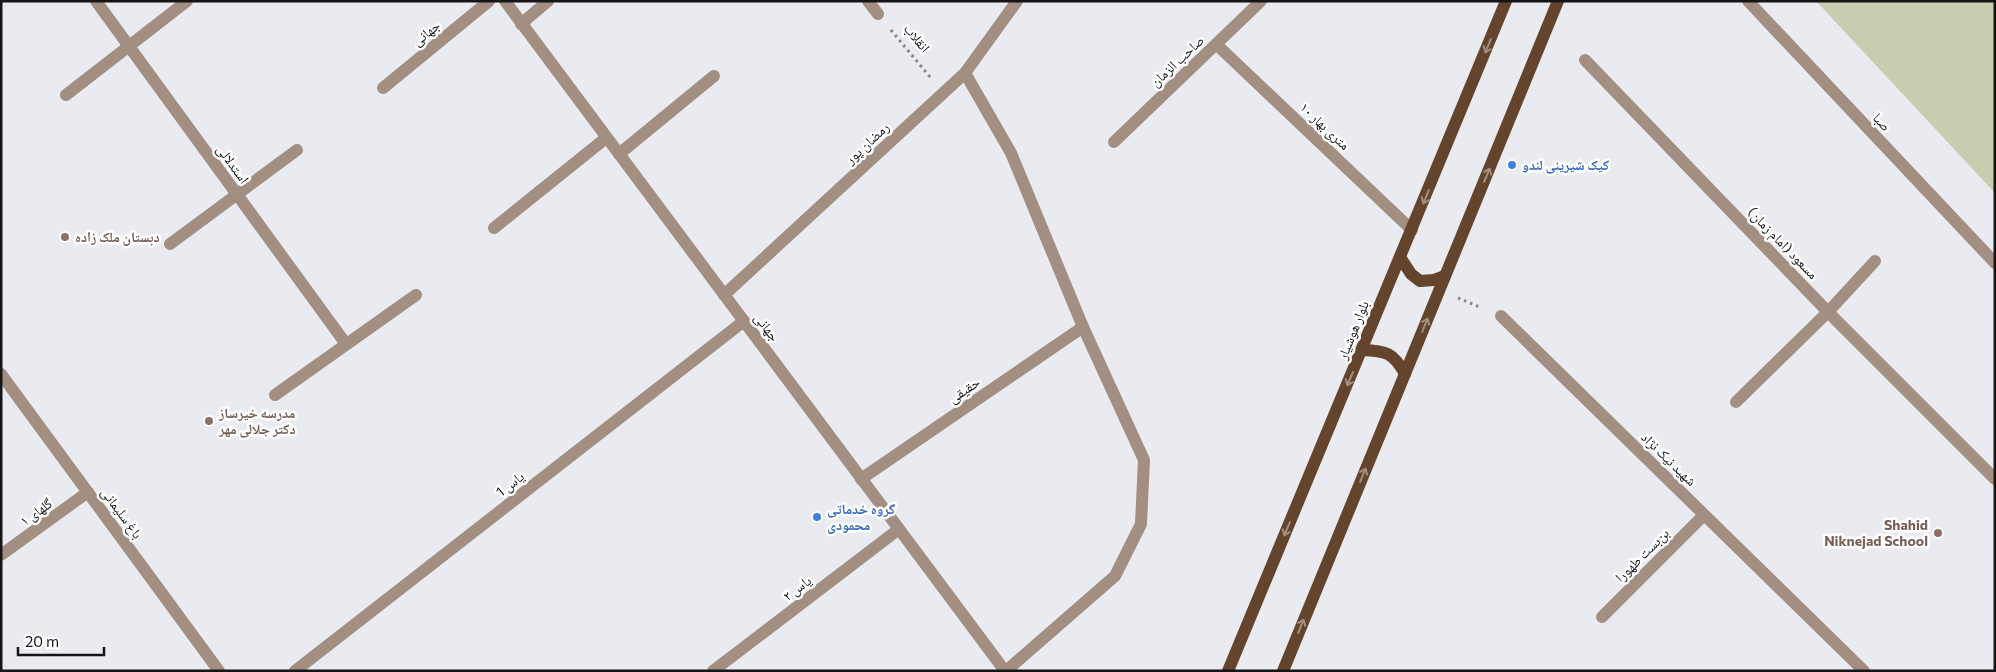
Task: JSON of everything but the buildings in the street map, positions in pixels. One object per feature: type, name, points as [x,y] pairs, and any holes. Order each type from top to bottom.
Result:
[{"type":"main road","name":"بلوار هوشیار","points":[[1228,671],[1506,1]]},
{"type":"main road","points":[[1283,671],[1558,1]]},
{"type":"main road","points":[[1400,257],[1411,274],[1420,281],[1434,280],[1445,276]]},
{"type":"main road","points":[[1362,350],[1389,353],[1398,362],[1405,374]]},
{"type":"street","name":"استدلالی","points":[[96,1],[346,344]]},
{"type":"street","points":[[66,95],[187,1]]},
{"type":"street","name":"جهانی","points":[[383,88],[489,1]]},
{"type":"street","name":"جهانی","points":[[505,1],[1006,671]]},
{"type":"street","points":[[521,24],[548,1]]},
{"type":"street","points":[[868,1],[878,14]]},
{"type":"street","name":"رمضان پور","points":[[724,295],[965,73],[1017,1]]},
{"type":"street","name":"صاحب الزمان","points":[[1114,142],[1217,45],[1260,1]]},
{"type":"street","name":"صبا","points":[[1748,1],[1995,263]]},
{"type":"street","name":"۱۰ متری بهار","points":[[1217,45],[1412,230]]},
{"type":"street","name":"مسعود (امام زمان)","points":[[1585,60],[1828,312],[1995,479]]},
{"type":"street","points":[[965,73],[1011,153],[1083,327],[1144,460],[1141,524],[1115,576],[1006,671]]},
{"type":"street","points":[[618,154],[714,76]]},
{"type":"street","points":[[494,228],[606,138]]},
{"type":"street","points":[[170,244],[297,150]]},
{"type":"street","points":[[1736,402],[1828,312],[1875,261]]},
{"type":"street","points":[[275,395],[416,295]]},
{"type":"street","name":"شهید نیک نژاد","points":[[1501,316],[1864,671]]},
{"type":"street","name":"یاس 1","points":[[295,671],[744,321]]},
{"type":"street","name":"حقیقی","points":[[862,479],[1083,327]]},
{"type":"street","name":"باغ سلیمانی","points":[[1,374],[219,671]]},
{"type":"street","name":"گلهای ۱","points":[[1,556],[88,492]]},
{"type":"street","name":"بن‌بست طهورا","points":[[1602,618],[1704,514]]},
{"type":"street","name":"یاس ۲","points":[[713,671],[899,529]]},
{"type":"path","name":"انقلاب","points":[[878,14],[943,93]]},
{"type":"path","points":[[1439,289],[1501,316]]},
{"type":"green space","points":[[1816,1],[1995,1],[1995,193]]},
{"type":"place","name":"کیک شیرینی لندو","points":[[1512,165]]},
{"type":"place","name":"دبستان ملک زاده","points":[[65,237]]},
{"type":"place","name":"مدرسه خیرساز دکتر جلالی مهر","points":[[209,421]]},
{"type":"place","name":"گروه خدماتی محمودی","points":[[817,517]]},
{"type":"place","name":"Shahid Niknejad School","points":[[1938,533]]}]
